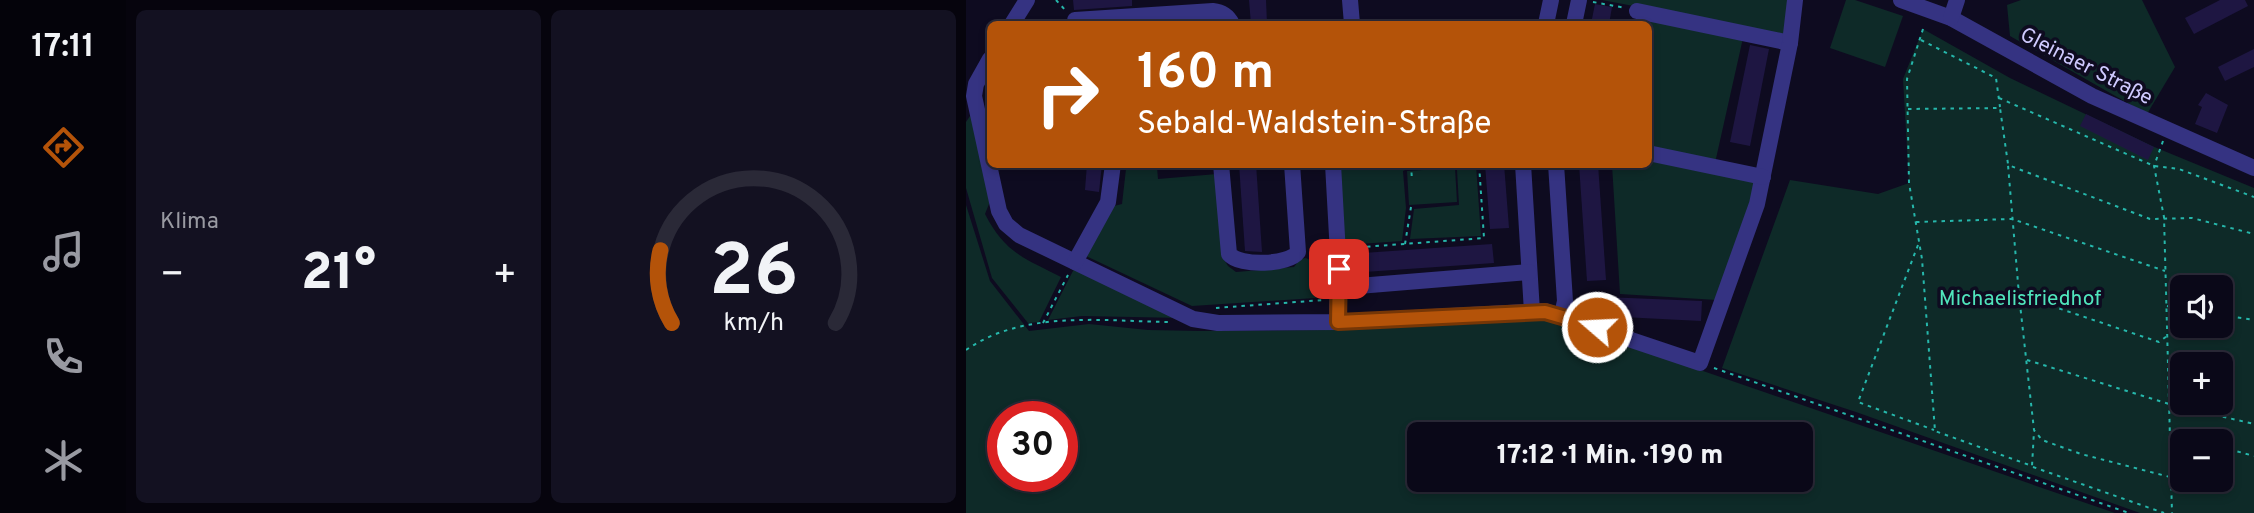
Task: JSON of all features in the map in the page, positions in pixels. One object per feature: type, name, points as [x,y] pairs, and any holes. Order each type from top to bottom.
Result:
[{"type":"street","points":[[1014,21],[1027,0]]},
{"type":"street","points":[[1350,0],[1352,21]]},
{"type":"street","points":[[1546,21],[1551,0]]},
{"type":"street","points":[[1575,21],[1579,0]]},
{"type":"street","points":[[990,168],[999,211],[1006,223],[1019,235],[1193,319],[1218,323],[1338,322],[1545,312],[1562,315],[1700,363],[1757,204],[1790,43],[1795,0]]},
{"type":"street","name":"Gleinaer Straße","points":[[1901,0],[1951,18],[2075,88],[2254,168]]},
{"type":"street","points":[[1951,18],[1957,0]]},
{"type":"street","points":[[1637,10],[1790,43]]},
{"type":"street","points":[[1074,20],[1213,11],[1228,17],[1230,21]]},
{"type":"street","points":[[987,64],[978,78],[974,96],[987,156]]},
{"type":"street","points":[[1652,154],[1763,177]]},
{"type":"street","points":[[1075,262],[1108,202],[1112,168]]},
{"type":"street","points":[[1221,168],[1229,254],[1236,261],[1246,263],[1289,260],[1298,252],[1292,168]]},
{"type":"street","points":[[1333,168],[1338,322]]},
{"type":"street","points":[[1523,168],[1532,312]]},
{"type":"street","points":[[1556,168],[1565,301],[1562,315]]},
{"type":"street","points":[[1339,294],[1346,287],[1529,272]]},
{"type":"path","points":[[1585,0],[1637,10]]},
{"type":"path","points":[[1923,29],[1907,79],[1909,183],[1919,242],[1935,431]]},
{"type":"path","points":[[1920,40],[1996,78],[2008,165],[2034,430],[2032,466]]},
{"type":"path","points":[[1999,97],[2154,166],[2179,169],[2254,197]]},
{"type":"path","points":[[1908,109],[2000,108]]},
{"type":"path","points":[[2167,131],[2154,166],[2164,218],[2170,433]]},
{"type":"path","points":[[2008,165],[2150,219],[2192,218],[2254,234]]},
{"type":"path","points":[[1411,168],[1412,181]]},
{"type":"path","points":[[1337,249],[1484,238],[1479,168]]},
{"type":"path","points":[[1405,244],[1411,207]]},
{"type":"path","points":[[1916,222],[2012,219],[2166,271]]},
{"type":"path","points":[[1919,242],[1858,402],[2164,513]]},
{"type":"path","points":[[1042,324],[1075,262]]},
{"type":"path","points":[[1205,309],[1339,294]]},
{"type":"path","points":[[2019,295],[2159,342],[2168,335]]},
{"type":"path","points":[[2233,317],[2254,320]]},
{"type":"path","points":[[966,350],[999,332],[1042,324],[1073,320],[1170,323]]},
{"type":"path","points":[[2026,360],[2169,404],[2254,424]]},
{"type":"path","points":[[1700,363],[2129,513]]},
{"type":"path","points":[[2034,430],[2042,440],[2081,454],[2170,477]]},
{"type":"path","points":[[2233,450],[2254,456]]},
{"type":"path","points":[[2171,492],[2172,513]]},
{"type":"green space","points":[[1602,0],[1788,0],[1785,35]]},
{"type":"green space","points":[[1846,0],[1855,0],[1903,16],[1885,67],[1830,48]]},
{"type":"green space","points":[[2021,0],[2142,0],[2175,67],[2147,114],[2010,36],[2007,5]]},
{"type":"green space","points":[[1640,17],[1743,38],[1715,163],[1652,149],[1652,21],[1639,21]]},
{"type":"green space","name":"Michaelisfriedhof","points":[[1923,29],[2010,78],[2152,146],[2254,188],[2254,513],[2140,513],[1856,412],[1722,368],[1790,180],[1878,194],[1909,183],[1903,79]]},
{"type":"green space","points":[[972,113],[991,199],[985,214],[992,227],[1017,253],[1061,277],[1039,322],[1028,323],[992,278],[966,188],[966,122]]},
{"type":"green space","points":[[1652,159],[1758,182],[1717,300],[1620,294],[1612,168],[1652,168]]},
{"type":"green space","points":[[1157,168],[1158,179],[1217,174],[1223,258],[1228,266],[1236,272],[1294,267],[1300,259],[1306,258],[1332,271],[1330,297],[1192,306],[1086,256],[1114,206],[1122,204],[1126,169]]},
{"type":"green space","points":[[1340,168],[1407,168],[1403,171],[1406,208],[1402,241],[1345,245]]},
{"type":"green space","points":[[1455,168],[1457,202],[1409,205],[1407,171]]},
{"type":"green space","points":[[1476,168],[1481,236],[1410,239],[1414,209],[1459,205],[1457,170]]},
{"type":"green space","points":[[966,205],[990,281],[1029,331],[1089,324],[1148,330],[1199,331],[1329,330],[1558,321],[2115,513],[966,513]]},
{"type":"green space","points":[[1075,267],[1183,318],[1082,316],[1048,320]]},
{"type":"building","points":[[1073,0],[1132,0],[1132,6],[1074,10]]},
{"type":"building","points":[[1249,0],[1266,0],[1267,21],[1251,21]]},
{"type":"building","points":[[2220,0],[2245,0],[2248,6],[2194,34],[2185,18]]},
{"type":"building","points":[[1595,4],[1612,7],[1610,21],[1592,21]]},
{"type":"building","points":[[1750,45],[1769,49],[1750,146],[1730,142]]},
{"type":"building","points":[[2254,49],[2254,67],[2225,81],[2218,67]]},
{"type":"building","points":[[2206,93],[2228,105],[2217,133],[2195,124],[2202,107],[2198,105]]},
{"type":"building","points":[[2086,114],[2154,147],[2148,160],[2080,126]]},
{"type":"building","points":[[1087,168],[1102,168],[1099,192],[1085,190]]},
{"type":"building","points":[[1239,168],[1256,168],[1262,252],[1245,251]]},
{"type":"building","points":[[1485,168],[1504,168],[1509,228],[1490,229]]},
{"type":"building","points":[[1579,168],[1598,168],[1606,280],[1587,281]]},
{"type":"building","points":[[1492,244],[1494,263],[1350,273],[1349,254]]},
{"type":"building","points":[[1604,297],[1702,301],[1701,321],[1603,316]]},
{"type":"route","points":[[1339,269],[1338,322],[1545,312],[1597,327]]}]
